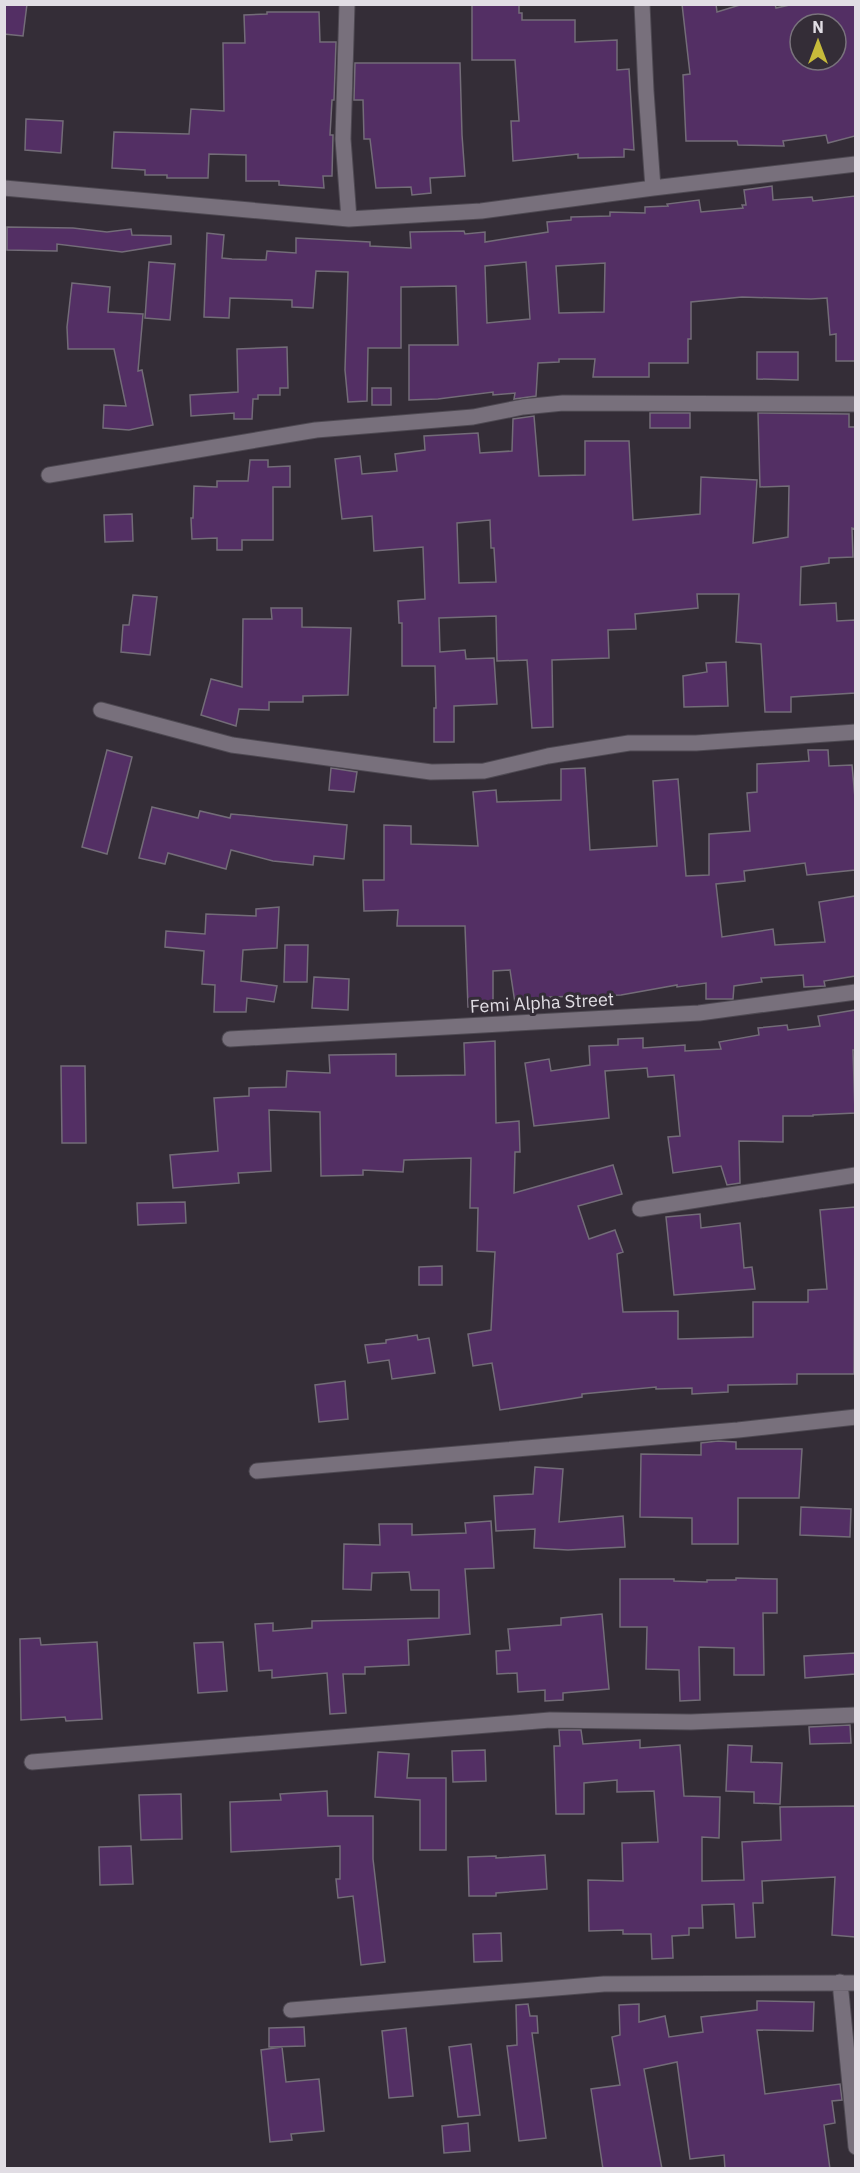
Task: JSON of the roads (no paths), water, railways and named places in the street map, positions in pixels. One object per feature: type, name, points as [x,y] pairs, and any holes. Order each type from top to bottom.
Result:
[{"type":"street","points":[[347,4],[344,139],[349,219]]},
{"type":"street","points":[[642,4],[653,188]]},
{"type":"street","points":[[4,188],[349,219],[481,212],[653,188],[855,164]]},
{"type":"street","points":[[49,475],[316,430],[473,417],[523,406],[563,403],[855,404]]},
{"type":"street","points":[[101,710],[232,745],[431,772],[484,771],[548,756],[629,743],[696,743],[855,732]]},
{"type":"street","name":"Femi Alpha Street","points":[[230,1039],[699,1014],[855,992]]},
{"type":"street","points":[[640,1209],[855,1175]]},
{"type":"street","points":[[257,1471],[738,1430],[855,1417]]},
{"type":"street","points":[[32,1762],[549,1720],[691,1722],[855,1715]]},
{"type":"street","points":[[291,2010],[604,1984],[848,1983],[855,2147]]}]
